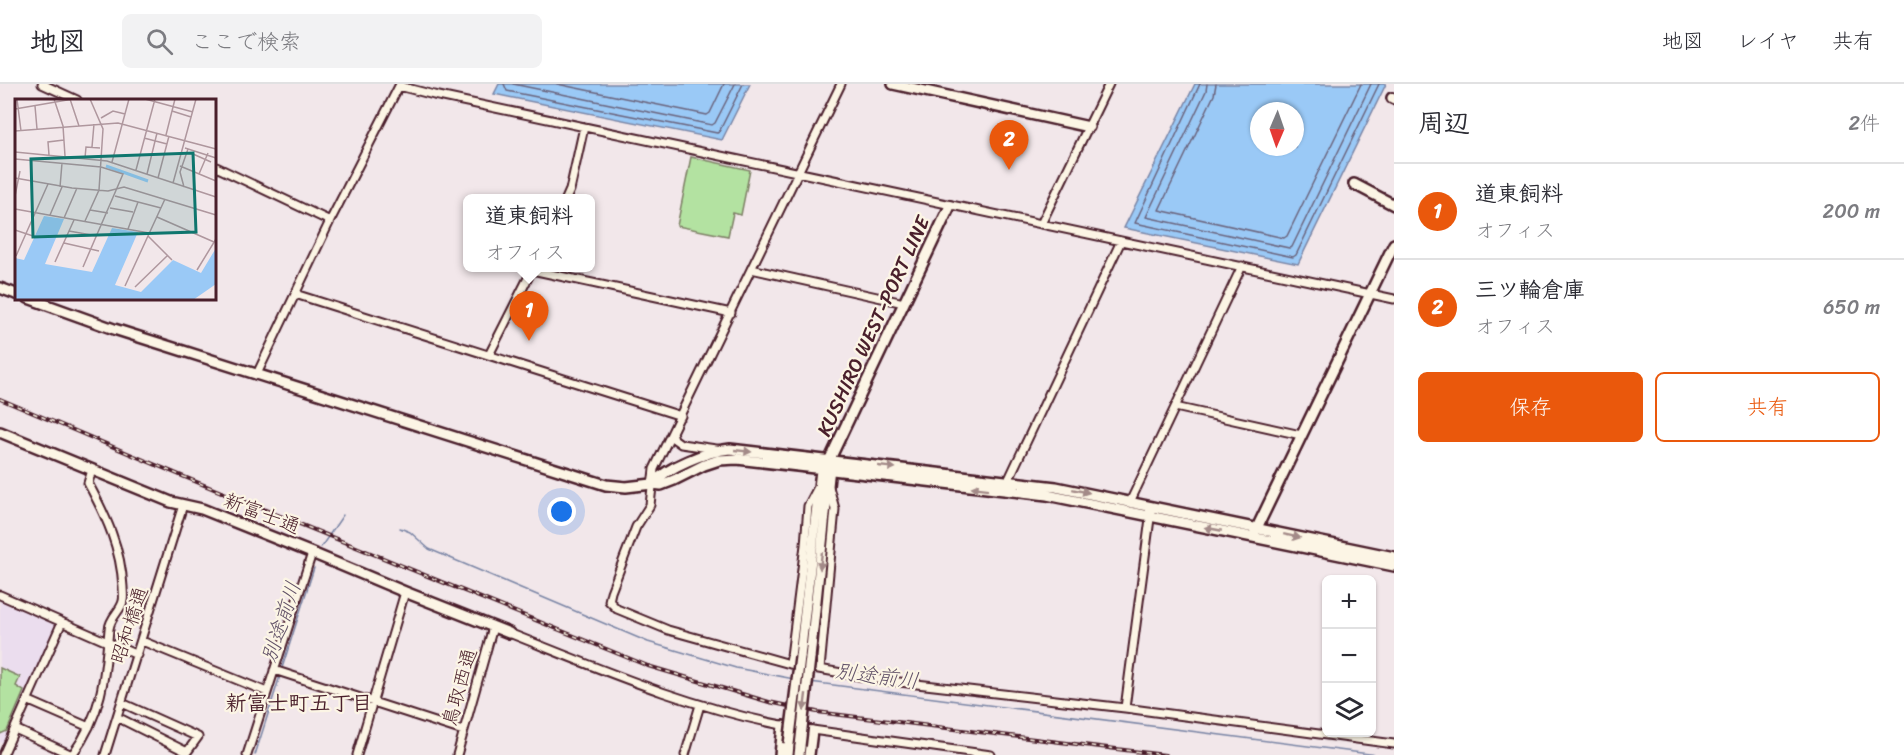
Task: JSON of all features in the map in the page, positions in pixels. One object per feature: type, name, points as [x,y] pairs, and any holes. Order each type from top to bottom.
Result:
[{"type":"street","points":[[42,84],[75,99]]},
{"type":"street","points":[[841,84],[654,469],[650,505],[636,527],[609,601],[617,609],[668,630],[790,664],[882,680],[1125,708],[1394,744]]},
{"type":"street","points":[[893,84],[1089,127]]},
{"type":"street","points":[[1041,224],[1109,84]]},
{"type":"street","points":[[257,374],[330,220],[400,85],[434,95],[1394,299]]},
{"type":"street","points":[[568,194],[584,127]]},
{"type":"street","points":[[216,167],[330,220]]},
{"type":"street","points":[[1354,184],[1394,205]]},
{"type":"street","name":"KUSHIRO WEST-PORT LINE","points":[[788,755],[824,485],[830,466],[950,206]]},
{"type":"street","points":[[1004,491],[1121,241]]},
{"type":"street","points":[[1255,533],[1394,244]]},
{"type":"street","points":[[1130,502],[1242,266]]},
{"type":"street","points":[[751,269],[904,303]]},
{"type":"street","points":[[489,355],[530,272]]},
{"type":"street","points":[[550,272],[731,313]]},
{"type":"street","points":[[0,288],[15,294]]},
{"type":"street","points":[[295,294],[681,416]]},
{"type":"street","points":[[34,300],[114,329],[606,485],[626,488],[661,485],[719,460],[737,459],[821,470],[830,466],[1056,487],[1130,502],[1151,512]]},
{"type":"street","points":[[1175,407],[1301,435]]},
{"type":"street","name":"新富士通","points":[[0,432],[183,506],[202,509],[312,552],[509,633]]},
{"type":"street","points":[[672,432],[674,439],[681,444],[1004,491],[1047,495],[1394,557]]},
{"type":"street","points":[[652,484],[658,477],[693,458],[724,450]]},
{"type":"street","points":[[15,729],[72,755],[89,728],[103,688],[109,622],[123,601],[122,571],[114,537],[88,483],[92,470]]},
{"type":"street","name":"KUSHIRO WEST-PORT LINE","points":[[799,750],[810,658],[824,485],[821,470]]},
{"type":"street","points":[[790,664],[808,506],[824,485],[835,509],[820,669]]},
{"type":"street","name":"昭和橋通","points":[[105,755],[183,506]]},
{"type":"street","points":[[1125,708],[1151,512]]},
{"type":"street","points":[[1255,533],[1394,566]]},
{"type":"street","points":[[248,755],[312,552]]},
{"type":"street","points":[[357,755],[405,592]]},
{"type":"street","points":[[0,595],[137,655]]},
{"type":"street","points":[[3,750],[15,729],[62,622]]},
{"type":"street","name":"鳥取西通","points":[[457,755],[492,627]]},
{"type":"street","points":[[509,633],[665,694],[743,718],[928,751],[991,755]]},
{"type":"street","points":[[141,640],[267,692]]},
{"type":"street","points":[[274,670],[463,731]]},
{"type":"street","points":[[27,700],[89,728]]},
{"type":"street","points":[[117,717],[187,752],[198,737],[122,703]]},
{"type":"street","points":[[685,755],[700,705]]},
{"type":"street","points":[[780,755],[783,726]]},
{"type":"street","points":[[808,755],[812,731]]},
{"type":"shaded area","points":[[0,601],[58,626],[4,743],[0,742]]},
{"type":"green space","points":[[691,157],[750,170],[741,215],[733,213],[728,236],[677,226]]},
{"type":"green space","points":[[0,668],[20,677],[16,686],[24,691],[7,731],[0,734]]},
{"type":"water","points":[[499,84],[750,84],[722,140],[494,94]]},
{"type":"water","points":[[1195,84],[1386,84],[1298,264],[1124,228]]},
{"type":"waterway","name":"別途前川","points":[[321,547],[343,515]]},
{"type":"waterway","name":"別途前川","points":[[400,528],[410,532],[429,549],[648,642],[736,668],[794,679]]},
{"type":"waterway","name":"別途前川","points":[[282,668],[314,568]]},
{"type":"waterway","name":"別途前川","points":[[255,755],[280,676]]},
{"type":"waterway","name":"別途前川","points":[[810,682],[1377,755]]},
{"type":"railway","points":[[0,399],[182,476],[648,666],[769,702],[817,712],[1165,755]]},
{"type":"place","name":"三ツ輪倉庫","points":[[1009,170]]},
{"type":"place","name":"道東飼料","points":[[529,341]]},
{"type":"district","name":"新富士町五丁目","points":[[299,703]]}]
